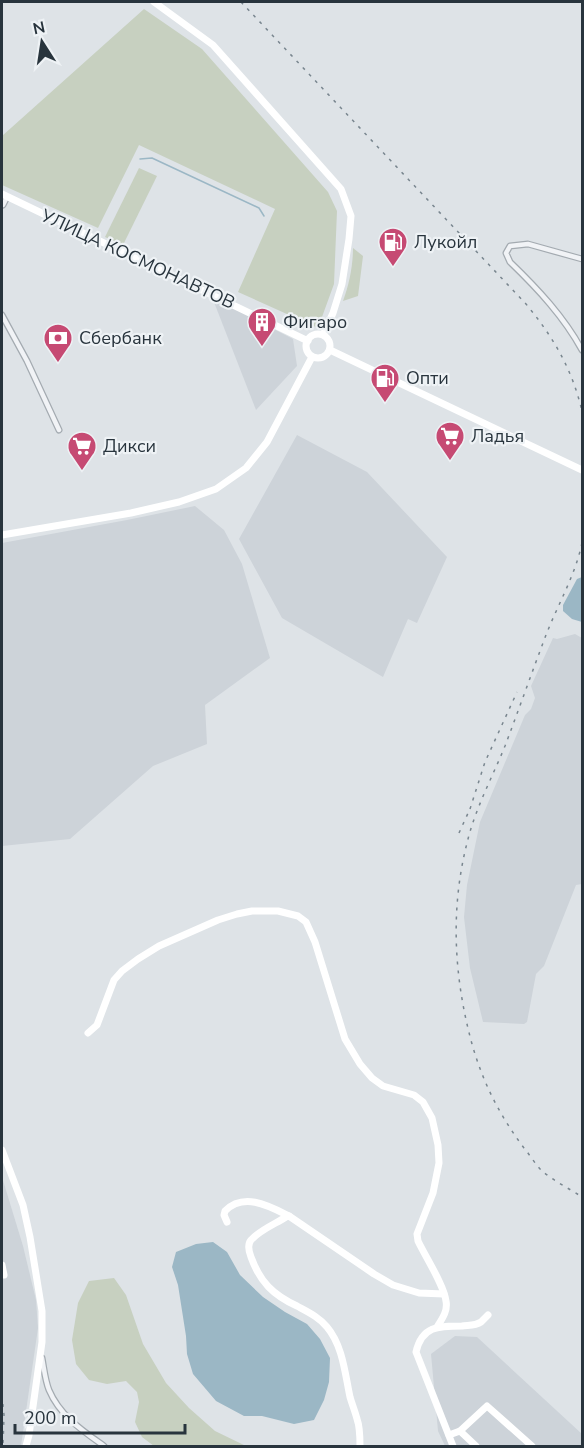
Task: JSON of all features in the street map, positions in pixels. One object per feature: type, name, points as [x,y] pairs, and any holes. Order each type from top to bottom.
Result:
[{"type":"street","points":[[154,2],[213,45],[340,189],[351,216],[349,239],[342,285],[323,336]]},
{"type":"street","points":[[3,205],[4,195]]},
{"type":"street","name":"УЛИЦА КОСМОНАВТОВ","points":[[4,195],[308,341]]},
{"type":"street","points":[[582,260],[528,244],[510,246],[506,253],[510,262],[554,309],[582,350]]},
{"type":"street","points":[[2,315],[27,361],[59,430]]},
{"type":"street","points":[[314,335],[323,336],[329,341],[330,350],[322,358],[312,357],[307,350],[308,341],[314,335]]},
{"type":"street","points":[[330,350],[582,470]]},
{"type":"street","points":[[2,535],[139,511],[179,502],[216,489],[246,468],[267,442],[312,357]]},
{"type":"street","points":[[88,1033],[97,1025],[114,980],[122,971],[159,946],[218,920],[252,911],[278,911],[298,916],[306,922],[315,942],[345,1039],[360,1064],[372,1078],[383,1086],[414,1095],[423,1102],[432,1118],[439,1163],[433,1193],[417,1234],[417,1240],[447,1302],[444,1316],[436,1327],[419,1340],[416,1352],[453,1446]]},
{"type":"street","points":[[2,1150],[23,1205],[42,1311],[41,1352],[26,1446]]},
{"type":"street","points":[[227,1222],[225,1211],[236,1203],[257,1202],[288,1216],[393,1285],[419,1293],[444,1294]]},
{"type":"street","points":[[288,1216],[252,1239],[249,1252],[259,1277],[273,1293],[308,1311],[328,1328],[341,1356],[357,1418],[360,1446]]},
{"type":"street","points":[[2,1265],[4,1275]]},
{"type":"street","points":[[436,1327],[473,1325],[481,1322],[488,1315]]},
{"type":"street","points":[[41,1352],[48,1388],[55,1402],[82,1431],[105,1446]]},
{"type":"street","points":[[449,1435],[460,1431],[488,1406],[532,1446]]},
{"type":"street","points":[[460,1431],[476,1446]]},
{"type":"shaded area","points":[[212,297],[293,339],[297,366],[256,410]]},
{"type":"shaded area","points":[[297,435],[367,472],[447,557],[417,623],[408,619],[383,677],[282,618],[239,539]]},
{"type":"shaded area","points":[[195,506],[224,530],[242,564],[270,658],[205,705],[207,744],[153,766],[70,839],[2,846],[2,543]]},
{"type":"shaded area","points":[[575,634],[582,638],[582,884],[576,885],[544,966],[536,974],[527,1022],[524,1024],[483,1022],[470,968],[464,917],[467,885],[480,822],[525,715],[531,709],[535,698],[531,686],[553,638]]},
{"type":"shaded area","points":[[2,1177],[23,1246],[36,1300],[38,1328],[21,1446],[2,1446]]},
{"type":"shaded area","points":[[455,1336],[477,1337],[582,1434],[582,1446],[445,1446],[438,1431],[431,1354]]},
{"type":"green space","points":[[144,9],[202,49],[328,192],[337,211],[334,284],[318,328],[238,292],[275,209],[139,145],[98,228],[2,185],[2,136]]},
{"type":"green space","points":[[139,168],[157,176],[123,245],[105,237]]},
{"type":"green space","points":[[353,248],[363,256],[358,296],[343,301],[350,275]]},
{"type":"green space","points":[[114,1278],[126,1295],[143,1344],[166,1383],[215,1431],[246,1446],[154,1446],[142,1437],[135,1422],[139,1402],[137,1392],[126,1381],[107,1384],[89,1380],[76,1364],[72,1340],[78,1303],[89,1281]]},
{"type":"water","points":[[582,577],[582,622],[572,619],[563,611],[563,605],[577,579]]},
{"type":"water","points":[[213,1242],[227,1252],[240,1275],[263,1297],[307,1324],[320,1339],[330,1358],[329,1382],[324,1400],[314,1420],[294,1424],[262,1416],[244,1416],[216,1401],[193,1374],[187,1354],[178,1285],[172,1267],[176,1252],[196,1244]]},
{"type":"waterway","points":[[140,159],[152,158],[259,208],[264,216]]},
{"type":"railway","points":[[241,2],[526,304],[561,354],[573,381],[582,411]]},
{"type":"railway","points":[[582,543],[571,578],[546,635],[505,746],[474,818],[462,868],[456,919],[461,994],[472,1044],[487,1086],[507,1124],[539,1168],[582,1197]]},
{"type":"railway","points":[[470,809],[485,762],[517,692]]},
{"type":"railway","points":[[459,833],[469,811]]},
{"type":"railway","points":[[2,1395],[3,1446]]},
{"type":"place","name":"Лукойл","points":[[393,268]]},
{"type":"place","name":"Фигаро","points":[[262,348]]},
{"type":"place","name":"Сбербанк","points":[[58,364]]},
{"type":"place","name":"Опти","points":[[385,404]]},
{"type":"place","name":"Ладья","points":[[450,462]]},
{"type":"place","name":"Дикси","points":[[82,472]]}]
